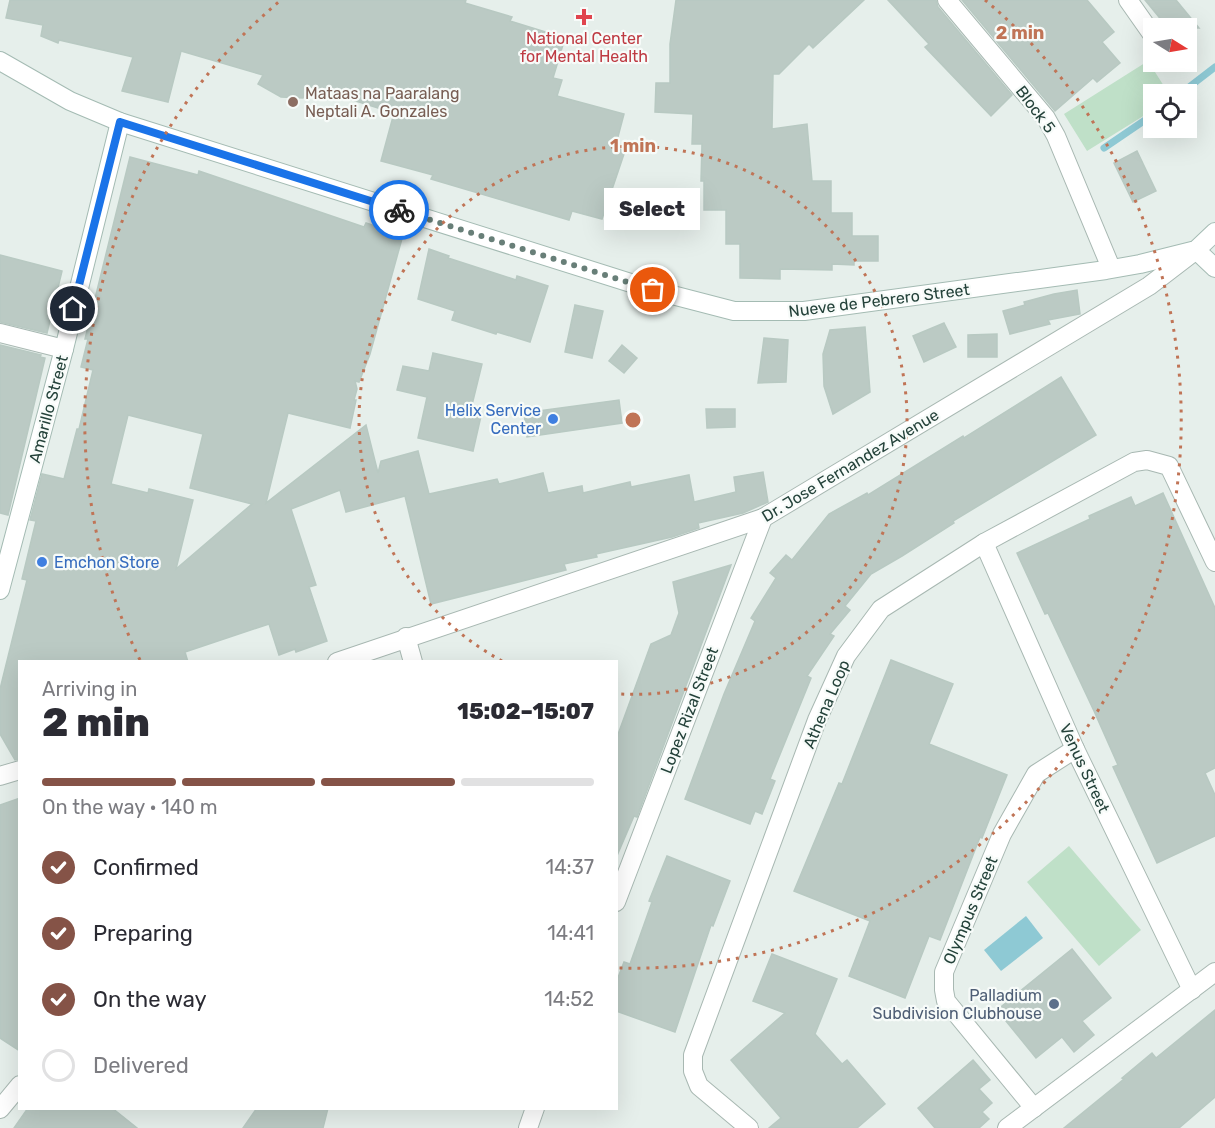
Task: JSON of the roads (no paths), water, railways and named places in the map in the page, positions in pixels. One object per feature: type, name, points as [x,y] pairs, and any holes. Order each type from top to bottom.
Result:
[{"type":"street","name":"Block 5","points":[[947,0],[1046,118],[1056,136],[1111,268]]},
{"type":"street","points":[[1128,0],[1143,21]]},
{"type":"street","name":"Nueve de Pebrero Street","points":[[0,61],[70,101],[120,122],[653,290],[734,311],[804,311],[1140,264],[1196,250],[1215,232]]},
{"type":"street","name":"Amarillo Street","points":[[0,590],[64,349],[120,122]]},
{"type":"street","points":[[1196,250],[1215,268]]},
{"type":"street","name":"Dr. Jose Fernandez Avenue","points":[[343,660],[763,518],[1149,286],[1196,250]]},
{"type":"street","points":[[0,333],[64,349]]},
{"type":"street","name":"Athena Loop","points":[[749,1128],[699,1086],[693,1071],[693,1055],[817,720],[846,656],[881,609],[984,543],[1134,462],[1147,460],[1169,466],[1215,562]]},
{"type":"street","name":"Lopez Rizal Street","points":[[618,897],[763,518]]},
{"type":"street","name":"Venus Street","points":[[984,543],[1075,749],[1192,990]]},
{"type":"street","points":[[406,638],[412,660]]},
{"type":"street","name":"Olympus Street","points":[[1034,1108],[946,1001],[944,972],[1002,834],[1036,774],[1075,749]]},
{"type":"street","points":[[0,777],[18,771]]},
{"type":"street","points":[[1007,1128],[1215,972]]},
{"type":"street","points":[[0,1109],[18,1087]]},
{"type":"street","points":[[528,1128],[534,1110]]},
{"type":"water","points":[[1026,916],[1043,938],[1001,971],[984,950]]},
{"type":"waterway","points":[[1193,84],[1215,67]]},
{"type":"waterway","points":[[1104,148],[1143,121]]},
{"type":"place","name":"National Center for Mental Health","points":[[584,17]]},
{"type":"place","name":"Mataas na Paaralang Neptali A. Gonzales","points":[[293,102]]},
{"type":"place","name":"Select","points":[[653,290]]},
{"type":"place","name":"Helix Service Center","points":[[553,419]]},
{"type":"place","name":"Emchon Store","points":[[42,562]]},
{"type":"place","name":"Palladium Subdivision Clubhouse","points":[[1054,1004]]}]
